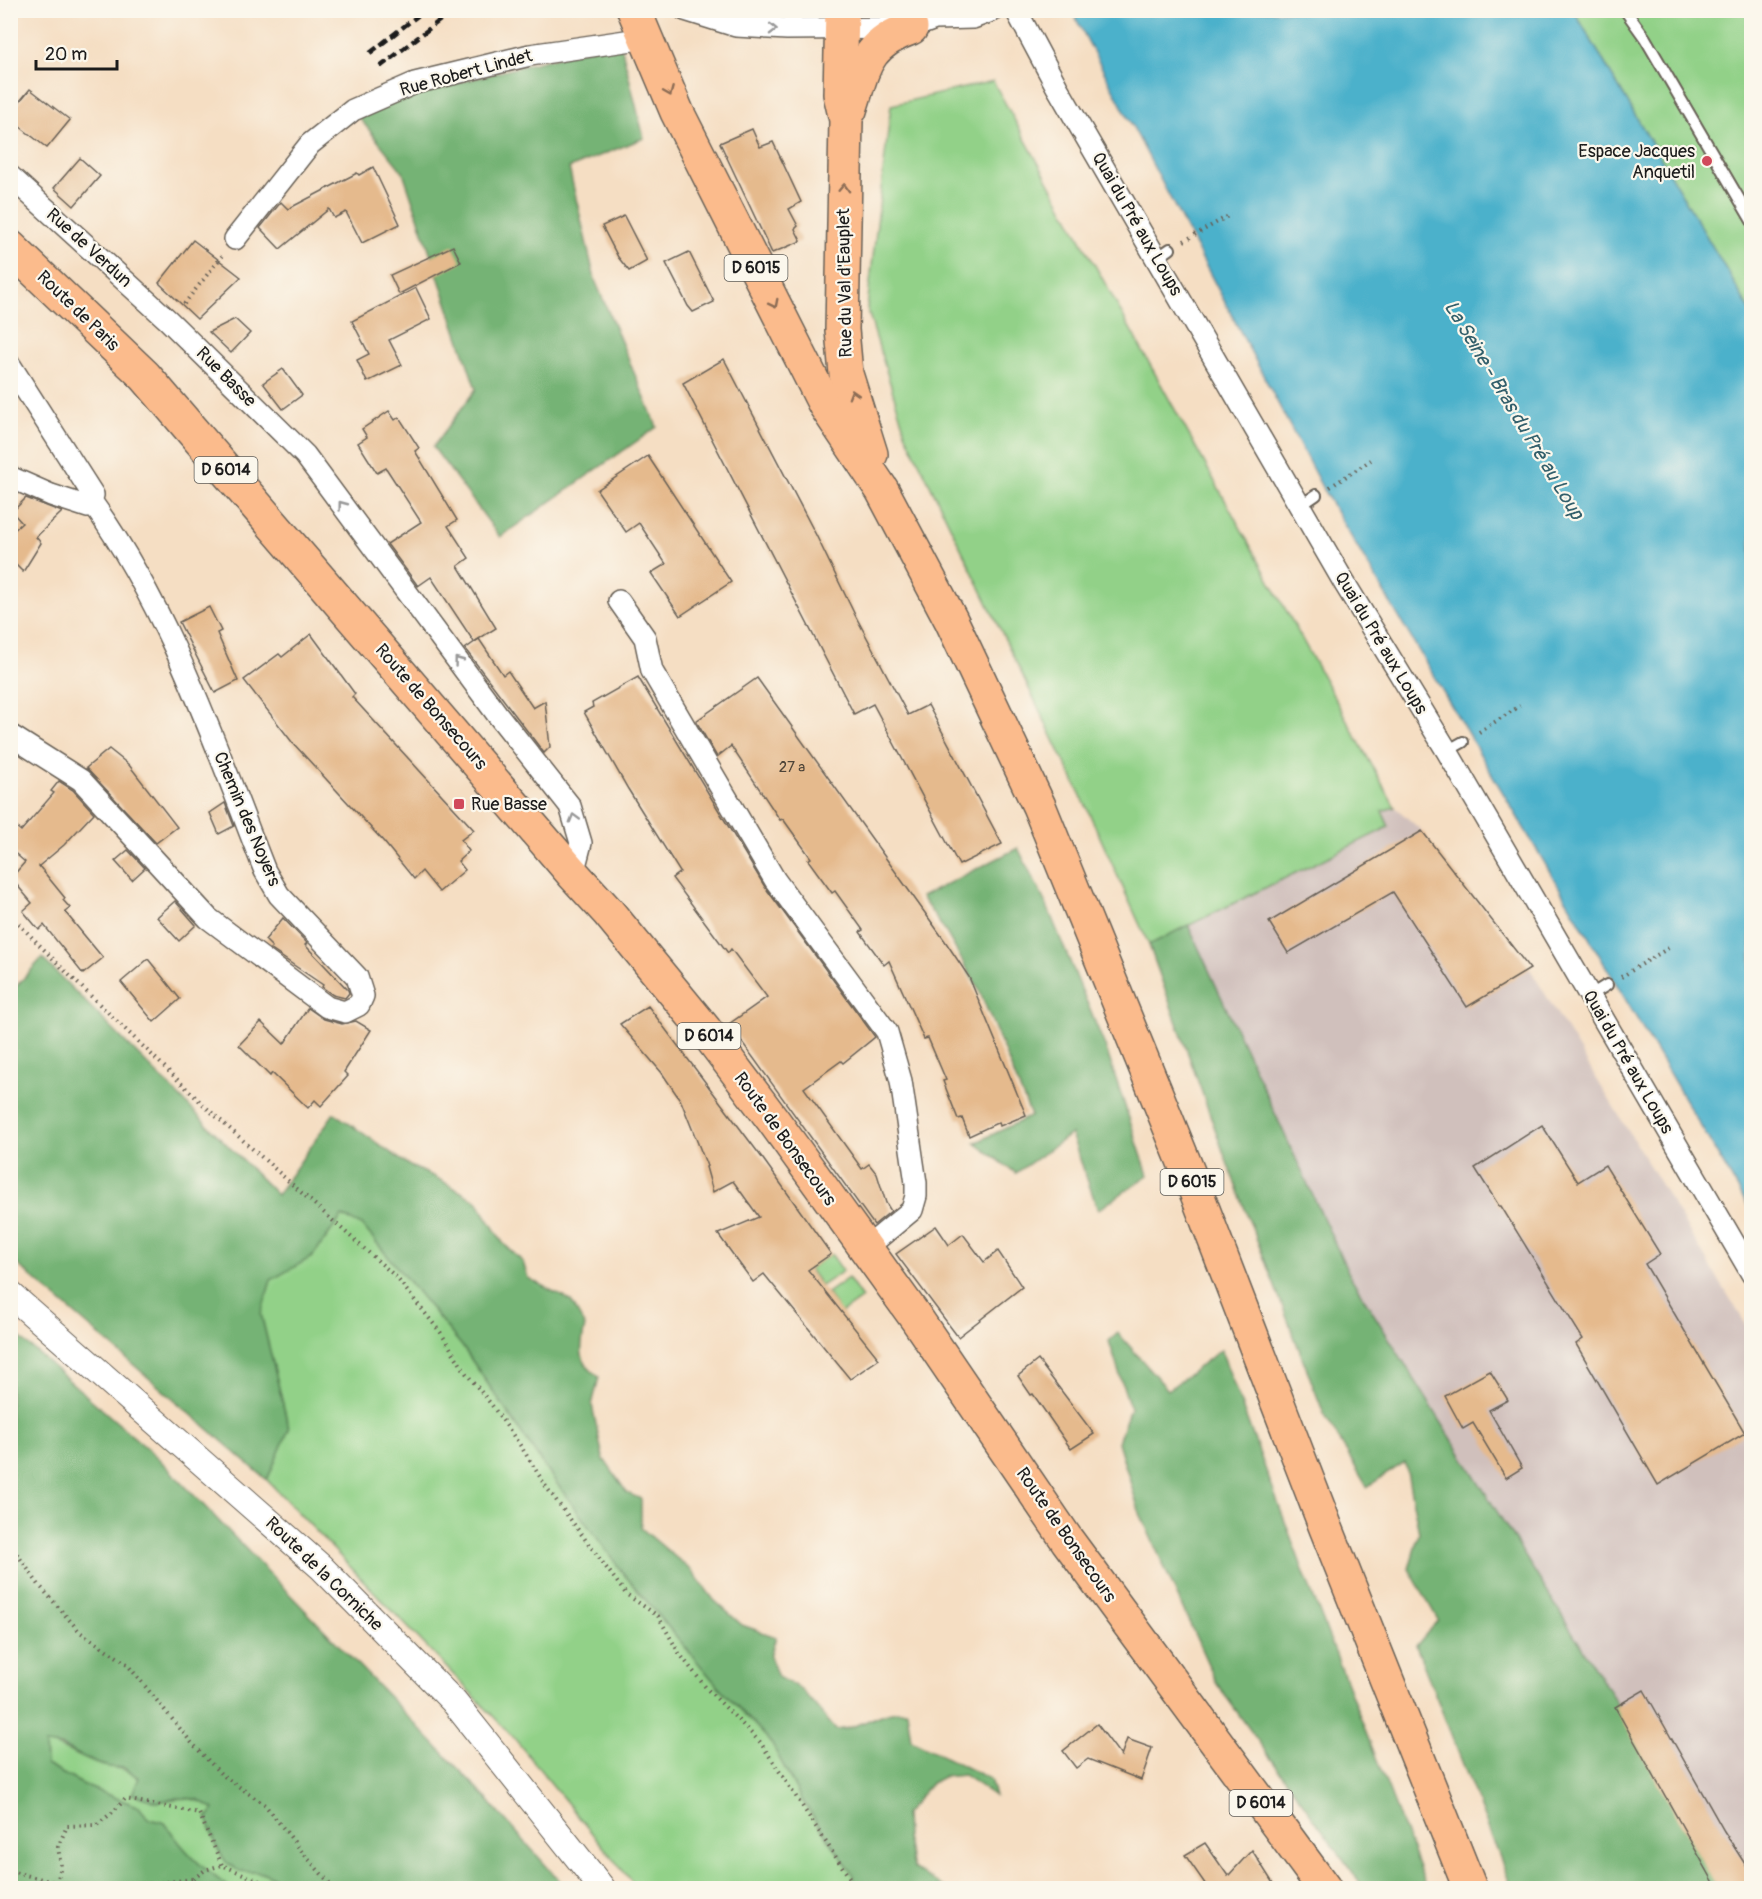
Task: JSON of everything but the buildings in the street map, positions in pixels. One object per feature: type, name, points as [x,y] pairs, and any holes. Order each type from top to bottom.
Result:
[{"type":"main road","points":[[846,120],[858,79],[868,59],[881,43],[921,19]]},
{"type":"main road","name":"Rue du Val d'Eauplet","points":[[842,20],[840,94],[846,120],[842,330],[846,374],[882,490]]},
{"type":"main road","name":"D 6015","points":[[640,24],[677,112],[825,405],[882,490],[951,620],[1039,806],[1197,1194],[1322,1517],[1470,1888]]},
{"type":"main road","name":"Route de Paris","points":[[10,247],[145,376]]},
{"type":"main road","name":"Route de Bonsecours","points":[[145,376],[614,919],[705,1030],[777,1125],[916,1318],[1067,1540],[1324,1888]]},
{"type":"street","points":[[685,10],[736,26],[778,29],[842,20],[973,18],[994,10]]},
{"type":"street","name":"Quai du Pré aux Loups","points":[[1016,10],[1163,254],[1598,990],[1752,1274]]},
{"type":"street","name":"Rue Robert Lindet","points":[[235,239],[310,144],[353,110],[415,83],[530,55],[640,24]]},
{"type":"street","name":"Rue de Verdun","points":[[10,176],[168,320]]},
{"type":"street","name":"Rue Basse","points":[[168,320],[305,455],[497,714],[570,806],[581,843],[573,874]]},
{"type":"street","name":"Chemin des Noyers","points":[[10,365],[93,495],[91,501],[150,596],[197,699],[266,871],[279,895],[357,977],[363,996],[359,1005],[345,1012],[327,1007],[208,918],[81,780],[10,735]]},
{"type":"street","points":[[10,477],[51,495],[88,507],[91,501]]},
{"type":"street","points":[[620,601],[645,638],[652,671],[775,880],[887,1032],[901,1081],[916,1196],[912,1210],[865,1249]]},
{"type":"street","name":"Route de la Corniche","points":[[10,1294],[329,1576],[454,1702],[602,1888]]},
{"type":"lane","points":[[1625,10],[1645,38],[1752,221]]},
{"type":"path","points":[[1163,254],[1230,215]]},
{"type":"path","points":[[168,320],[184,304],[235,239]]},
{"type":"path","points":[[1308,500],[1371,460]]},
{"type":"path","points":[[1455,746],[1520,706]]},
{"type":"path","points":[[10,915],[210,1111],[396,1277],[441,1333],[466,1373],[522,1448],[546,1488],[626,1594],[658,1616],[679,1653],[707,1689],[760,1742],[851,1880],[849,1888]]},
{"type":"path","points":[[1598,990],[1670,947]]},
{"type":"path","points":[[10,1544],[39,1585],[80,1632],[126,1663],[191,1742],[221,1774],[265,1805],[334,1888]]},
{"type":"path","points":[[57,1883],[61,1866],[58,1847],[67,1826],[97,1825],[125,1798],[199,1813],[222,1865]]},
{"type":"path","points":[[113,1888],[193,1879],[205,1870],[222,1865],[276,1888]]},
{"type":"path","points":[[10,1871],[57,1883],[102,1888]]},
{"type":"path","points":[[193,1879],[194,1888]]},
{"type":"shaded area","points":[[1395,807],[1422,831],[1530,969],[1751,1333],[1751,1888],[1732,1888],[1350,1276],[1188,926],[1389,827],[1381,811]]},
{"type":"green space","name":"Espace Jacques Anquetil","points":[[1574,11],[1751,11],[1751,312]]},
{"type":"green space","points":[[620,41],[644,138],[569,168],[595,280],[657,427],[500,537],[433,447],[476,389],[403,172],[353,110]]},
{"type":"green space","points":[[993,81],[1395,807],[1382,811],[1389,827],[1149,945],[1085,804],[906,435],[867,308],[891,105]]},
{"type":"green space","points":[[1018,848],[1047,906],[1105,1046],[1148,1175],[1098,1210],[1071,1134],[1016,1173],[975,1143],[1031,1116],[979,990],[945,931],[921,897]]},
{"type":"green space","points":[[1188,925],[1350,1276],[1732,1888],[1512,1888],[1416,1646],[1438,1620],[1409,1569],[1419,1533],[1405,1462],[1367,1487],[1324,1414],[1228,1165],[1149,945]]},
{"type":"green space","points":[[42,958],[277,1195],[334,1113],[410,1166],[435,1177],[477,1201],[503,1243],[523,1262],[528,1278],[571,1301],[585,1326],[582,1354],[587,1366],[599,1377],[592,1405],[603,1458],[627,1493],[641,1499],[641,1528],[693,1572],[714,1600],[742,1625],[776,1637],[770,1656],[778,1677],[801,1689],[836,1730],[854,1726],[880,1715],[907,1711],[911,1740],[990,1779],[995,1796],[964,1775],[943,1777],[931,1783],[905,1814],[906,1837],[913,1868],[945,1888],[852,1888],[854,1879],[852,1873],[802,1800],[770,1741],[717,1685],[623,1573],[547,1470],[462,1346],[362,1225],[342,1216],[312,1257],[271,1280],[261,1314],[289,1429],[267,1480],[11,1259],[11,992]]},
{"type":"green space","points":[[342,1216],[362,1225],[462,1346],[547,1470],[623,1573],[717,1685],[770,1741],[802,1800],[852,1873],[854,1879],[852,1888],[637,1888],[514,1738],[267,1480],[289,1429],[261,1314],[271,1279],[312,1257]]},
{"type":"green space","points":[[831,1254],[843,1271],[821,1286],[809,1269]]},
{"type":"green space","points":[[848,1278],[862,1298],[841,1313],[827,1293]]},
{"type":"green space","points":[[10,1329],[158,1458],[477,1788],[566,1888],[292,1888],[265,1873],[239,1871],[226,1862],[218,1850],[207,1818],[214,1809],[197,1799],[177,1798],[157,1802],[132,1794],[139,1778],[124,1768],[108,1767],[61,1746],[45,1744],[46,1765],[88,1787],[139,1807],[149,1819],[165,1823],[194,1859],[230,1888],[11,1888]]},
{"type":"green space","points":[[1118,1333],[1168,1390],[1221,1350],[1306,1578],[1427,1888],[1364,1888],[1217,1684],[1139,1511],[1118,1442],[1130,1408],[1109,1341]]},
{"type":"green space","points":[[45,1743],[97,1764],[132,1773],[143,1782],[157,1802],[187,1798],[200,1801],[215,1809],[208,1819],[239,1871],[265,1873],[292,1888],[230,1888],[196,1863],[180,1846],[165,1823],[148,1819],[139,1807],[88,1787],[46,1765]]},
{"type":"water","name":"La Seine - Bras du Pré au Loup","points":[[1072,11],[1574,11],[1751,312],[1751,1211],[1324,491]]},
{"type":"railway","points":[[370,53],[425,10]]},
{"type":"railway","points":[[380,67],[453,10]]},
{"type":"place","name":"Espace Jacques Anquetil","points":[[1707,161]]},
{"type":"place","name":"Rue Basse","points":[[459,804]]}]
